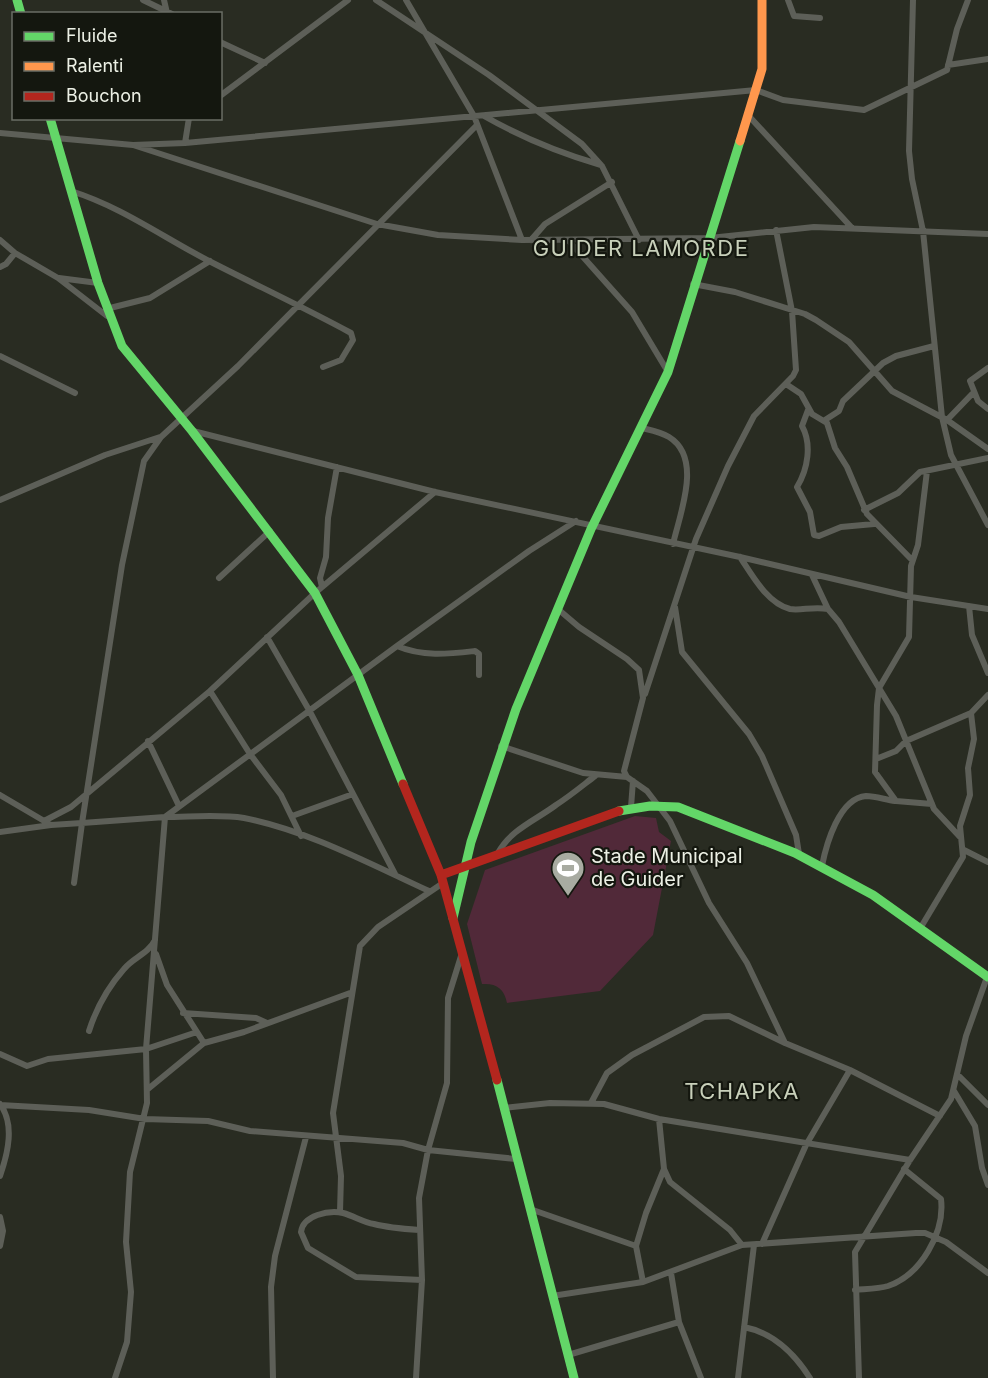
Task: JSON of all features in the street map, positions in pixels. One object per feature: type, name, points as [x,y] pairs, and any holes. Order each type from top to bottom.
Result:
[{"type":"main road","points":[[453,920],[471,842],[501,746],[593,525],[668,372],[693,284],[710,238],[762,69],[762,1]]},
{"type":"main road","points":[[51,120],[98,283],[122,346],[319,590],[358,675],[442,879],[463,950],[574,1378]]},
{"type":"main road","points":[[442,879],[467,865],[497,853],[631,807],[659,805],[678,807],[714,819],[822,866],[921,927],[988,977]]},
{"type":"street","points":[[143,0],[168,12]]},
{"type":"street","points":[[164,0],[168,12]]},
{"type":"street","points":[[222,95],[348,0]]},
{"type":"street","points":[[376,0],[489,75],[582,144],[602,165],[639,240]]},
{"type":"street","points":[[406,0],[474,116],[522,240]]},
{"type":"street","points":[[788,0],[792,13],[796,17],[820,18]]},
{"type":"street","points":[[913,0],[910,87],[912,179],[922,231],[933,346],[946,444],[988,525]]},
{"type":"street","points":[[0,133],[133,145],[756,90],[783,100],[861,110],[934,78],[948,65],[957,29],[968,0]]},
{"type":"street","points":[[222,43],[265,63]]},
{"type":"street","points":[[948,65],[988,59]]},
{"type":"street","points":[[747,113],[852,228]]},
{"type":"street","points":[[482,115],[509,130],[567,155],[602,165]]},
{"type":"street","points":[[185,142],[191,120]]},
{"type":"street","points":[[74,883],[122,565],[144,461],[161,437],[238,366],[477,125]]},
{"type":"street","points":[[133,145],[377,224],[438,235],[522,240],[639,240],[710,238],[814,227],[988,234]]},
{"type":"street","points":[[531,240],[545,224],[612,182]]},
{"type":"street","points":[[71,191],[98,200],[136,219],[210,261],[299,304],[353,336],[341,360],[323,367]]},
{"type":"street","points":[[631,807],[630,779],[625,763],[643,698],[693,548],[750,422],[796,370],[792,311],[776,230]]},
{"type":"street","points":[[0,240],[15,253],[58,278],[108,313],[150,298],[210,261]]},
{"type":"street","points":[[568,240],[632,312],[668,372]]},
{"type":"street","points":[[0,267],[6,264],[15,253]]},
{"type":"street","points":[[58,278],[98,283]]},
{"type":"street","points":[[693,284],[735,292],[805,314],[849,342],[872,371],[901,397],[944,418],[988,449]]},
{"type":"street","points":[[825,420],[840,411],[840,404],[872,371],[892,357],[933,346]]},
{"type":"street","points":[[0,356],[75,393]]},
{"type":"street","points":[[988,368],[970,379],[974,392],[988,409]]},
{"type":"street","points":[[786,384],[801,394],[808,410],[825,420],[835,448],[847,467],[864,510],[874,524],[912,560]]},
{"type":"street","points":[[944,418],[974,392]]},
{"type":"street","points":[[808,410],[802,426],[809,443],[803,477],[797,487],[810,512],[814,535],[819,536],[841,527],[874,524]]},
{"type":"street","points":[[642,428],[666,435],[685,454],[687,465],[684,490],[673,544]]},
{"type":"street","points":[[192,431],[435,492],[740,557],[911,597],[988,609]]},
{"type":"street","points":[[0,500],[105,455],[161,437]]},
{"type":"street","points":[[864,510],[898,493],[921,472],[988,458]]},
{"type":"street","points":[[319,590],[326,557],[328,518],[337,467]]},
{"type":"street","points":[[896,801],[877,777],[879,688],[909,637],[912,560],[918,545],[927,471]]},
{"type":"street","points":[[48,822],[61,815],[210,691],[319,590],[435,492]]},
{"type":"street","points":[[115,1378],[127,1342],[131,1292],[126,1242],[130,1172],[135,1147],[145,1119],[148,1089],[146,1049],[165,817],[397,646],[529,551],[576,521]]},
{"type":"street","points":[[219,578],[270,531]]},
{"type":"street","points":[[740,557],[777,603],[791,609],[806,606],[828,609]]},
{"type":"street","points":[[812,575],[828,609],[839,622],[896,716],[932,804],[960,837]]},
{"type":"street","points":[[675,603],[682,652],[749,734],[762,756],[796,835],[799,855]]},
{"type":"street","points":[[969,606],[972,635],[983,666],[988,673]]},
{"type":"street","points":[[559,610],[639,670],[643,698]]},
{"type":"street","points":[[267,637],[309,710],[396,876]]},
{"type":"street","points":[[397,646],[408,650],[439,654],[475,651],[479,654],[479,675]]},
{"type":"street","points":[[210,691],[250,754],[281,795],[301,836]]},
{"type":"street","points":[[876,759],[896,751],[906,741],[971,713],[988,695]]},
{"type":"street","points":[[921,927],[961,862],[964,850],[960,837],[960,826],[970,795],[968,768],[974,739],[971,713]]},
{"type":"street","points":[[148,741],[179,806]]},
{"type":"street","points":[[501,746],[594,776],[630,779],[647,790],[678,837],[709,903],[747,963],[785,1043]]},
{"type":"street","points":[[497,853],[503,842],[514,833],[558,804],[594,776]]},
{"type":"street","points":[[292,816],[352,794]]},
{"type":"street","points":[[0,795],[48,822]]},
{"type":"street","points":[[822,866],[826,846],[838,818],[853,803],[866,796],[932,804]]},
{"type":"street","points":[[0,832],[48,822],[82,823],[165,817],[241,818],[301,836],[429,891]]},
{"type":"street","points":[[964,850],[988,862]]},
{"type":"street","points":[[340,1212],[341,1176],[333,1113],[357,957],[364,941],[378,927],[442,879]]},
{"type":"street","points":[[89,1031],[94,1016],[124,969],[149,950],[156,939]]},
{"type":"street","points":[[155,950],[167,985],[183,1013],[204,1042]]},
{"type":"street","points":[[416,1378],[422,1280],[419,1198],[428,1150],[447,1083],[448,998],[463,950]]},
{"type":"street","points":[[859,1378],[854,1257],[904,1169],[954,1091],[966,1036],[988,977]]},
{"type":"street","points":[[148,1089],[204,1042],[244,1032],[350,993]]},
{"type":"street","points":[[183,1013],[256,1018],[267,1023]]},
{"type":"street","points":[[591,1103],[607,1073],[632,1055],[704,1017],[729,1016],[785,1043],[850,1070],[940,1116]]},
{"type":"street","points":[[0,1054],[27,1066],[48,1059],[146,1049],[197,1032]]},
{"type":"street","points":[[762,1244],[806,1145],[850,1070]]},
{"type":"street","points":[[957,1074],[988,1105]]},
{"type":"street","points":[[954,1091],[975,1125],[982,1168],[988,1185]]},
{"type":"street","points":[[504,1108],[550,1103],[591,1103],[659,1119],[695,1123],[806,1145],[910,1160]]},
{"type":"street","points":[[0,1176],[7,1153],[10,1124],[1,1104],[89,1110],[145,1119],[208,1121],[230,1128],[306,1137],[403,1143],[428,1150],[516,1158]]},
{"type":"street","points":[[659,1119],[664,1169],[670,1182],[730,1230],[742,1245]]},
{"type":"street","points":[[273,1378],[271,1287],[275,1256],[306,1137]]},
{"type":"street","points":[[643,1282],[636,1246],[646,1213],[664,1169]]},
{"type":"street","points":[[855,1290],[886,1287],[906,1276],[926,1253],[936,1237],[942,1213],[941,1199],[904,1169]]},
{"type":"street","points":[[530,1209],[636,1246]]},
{"type":"street","points":[[420,1230],[375,1225],[340,1212],[317,1216],[304,1223],[301,1238],[308,1248],[361,1279],[422,1280]]},
{"type":"street","points":[[0,1217],[3,1231],[0,1246]]},
{"type":"street","points":[[552,1296],[643,1282],[742,1245],[865,1235],[916,1233],[936,1237],[988,1273]]},
{"type":"street","points":[[738,1378],[754,1245]]},
{"type":"street","points":[[671,1273],[679,1322],[701,1378]]},
{"type":"street","points":[[568,1355],[679,1322]]},
{"type":"street","points":[[744,1327],[760,1330],[772,1337],[790,1352],[810,1378]]},
{"type":"shaded area","name":"Stade Municipal de Guider","points":[[635,816],[656,818],[659,832],[671,841],[653,935],[600,991],[507,1003],[499,987],[482,984],[467,924],[485,870]]},
{"type":"traffic: fast","points":[[17,0],[20,12]]},
{"type":"traffic: fast","points":[[51,120],[98,283],[122,346],[192,431],[315,593],[358,675],[403,784]]},
{"type":"traffic: fast","points":[[453,918],[471,842],[516,709],[591,529],[668,372],[740,141]]},
{"type":"traffic: fast","points":[[619,811],[650,806],[678,807],[795,853],[873,895],[988,977]]},
{"type":"traffic: fast","points":[[497,1080],[574,1378]]},
{"type":"traffic: slow","points":[[740,141],[762,69],[762,0]]},
{"type":"traffic: jam","points":[[403,784],[441,875],[619,811]]},
{"type":"traffic: jam","points":[[441,875],[497,1080]]},
{"type":"place","name":"Stade Municipal de Guider","points":[[568,897]]},
{"type":"district","name":"GUIDER LAMORDE","points":[[641,248]]},
{"type":"district","name":"TCHAPKA","points":[[742,1091]]}]
